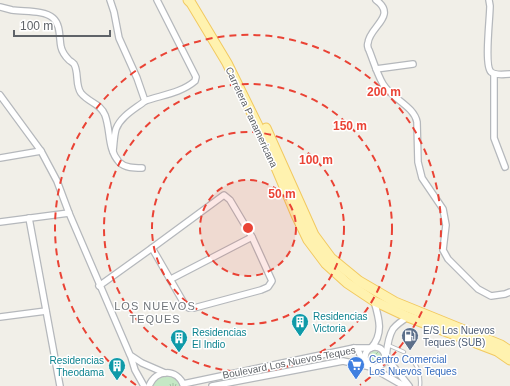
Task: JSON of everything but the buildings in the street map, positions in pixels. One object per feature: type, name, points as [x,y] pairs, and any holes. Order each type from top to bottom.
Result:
[{"type":"main road","name":"Carretera Panamericana","points":[[188,0],[227,63],[261,132],[308,240],[326,264],[347,282],[374,301],[408,317],[497,351],[510,360]]},
{"type":"main road","name":"Carretera Panamericana","points":[[195,0],[232,59],[267,130],[314,235],[331,258],[359,281],[395,302],[501,345],[510,351]]},
{"type":"street","points":[[110,0],[116,20],[119,38],[137,78],[145,101]]},
{"type":"street","points":[[113,153],[116,130],[123,118],[145,101],[176,92],[195,82],[196,77],[157,0]]},
{"type":"street","points":[[376,0],[384,8],[384,13],[369,38],[367,44],[368,50],[383,84],[390,93],[414,112],[416,117],[418,162],[422,178],[443,209],[446,225],[443,250],[448,259],[478,289],[491,296],[510,292]]},
{"type":"street","points":[[489,0],[490,6],[487,52],[488,68],[490,72],[494,74],[510,74]]},
{"type":"street","points":[[0,7],[10,10],[48,14],[55,19],[58,25],[61,47],[70,61],[74,64],[80,92],[86,98],[98,105],[105,115],[113,153],[118,161],[123,165],[142,168]]},
{"type":"street","points":[[376,68],[413,64]]},
{"type":"street","points":[[494,74],[494,138],[506,166]]},
{"type":"street","points":[[0,95],[41,151],[57,181],[99,286],[131,357],[135,370],[144,386]]},
{"type":"street","points":[[0,158],[41,151]]},
{"type":"street","points":[[99,286],[224,195],[230,200],[252,237],[272,281],[268,287],[194,308],[189,308],[185,305],[152,248]]},
{"type":"street","points":[[0,222],[69,213]]},
{"type":"street","points":[[29,218],[60,386]]},
{"type":"street","points":[[170,279],[252,237]]},
{"type":"street","points":[[374,301],[379,316],[380,328],[378,337],[365,356],[366,362],[371,366],[381,366],[386,357],[388,345],[394,329],[399,323],[408,317]]},
{"type":"street","points":[[0,317],[46,311]]},
{"type":"street","points":[[354,348],[358,350],[361,357],[358,361],[354,362]]},
{"type":"street","name":"Boulevard Los Nuevos Teques","points":[[183,385],[354,348],[371,348]]},
{"type":"street","points":[[371,348],[381,348],[386,357],[409,386]]},
{"type":"street","points":[[131,357],[165,373],[175,375],[180,379],[183,385]]},
{"type":"street","name":"Boulevard Los Nuevos Teques","points":[[212,386],[343,361],[371,366],[404,386]]},
{"type":"street","points":[[149,386],[156,376],[165,373]]},
{"type":"lane","points":[[388,345],[404,352]]},
{"type":"lane","points":[[411,358],[417,365],[420,386]]},
{"type":"green space","points":[[373,351],[377,351],[381,357],[377,363],[373,363],[369,359],[369,355]]},
{"type":"green space","points":[[170,373],[183,386],[149,386],[153,379]]},
{"type":"place","name":"Residencias Victoria","points":[[300,337]]},
{"type":"place","name":"E/S Los Nuevos Teques (SUB)","points":[[410,351]]},
{"type":"place","name":"Residencias El Indio","points":[[179,353]]},
{"type":"place","name":"Centro Comercial Los Nuevos Teques","points":[[356,380]]},
{"type":"place","name":"Residencias Theodama","points":[[117,381]]},
{"type":"district","name":"LOS NUEVOS TEQUES","points":[[155,312]]}]
